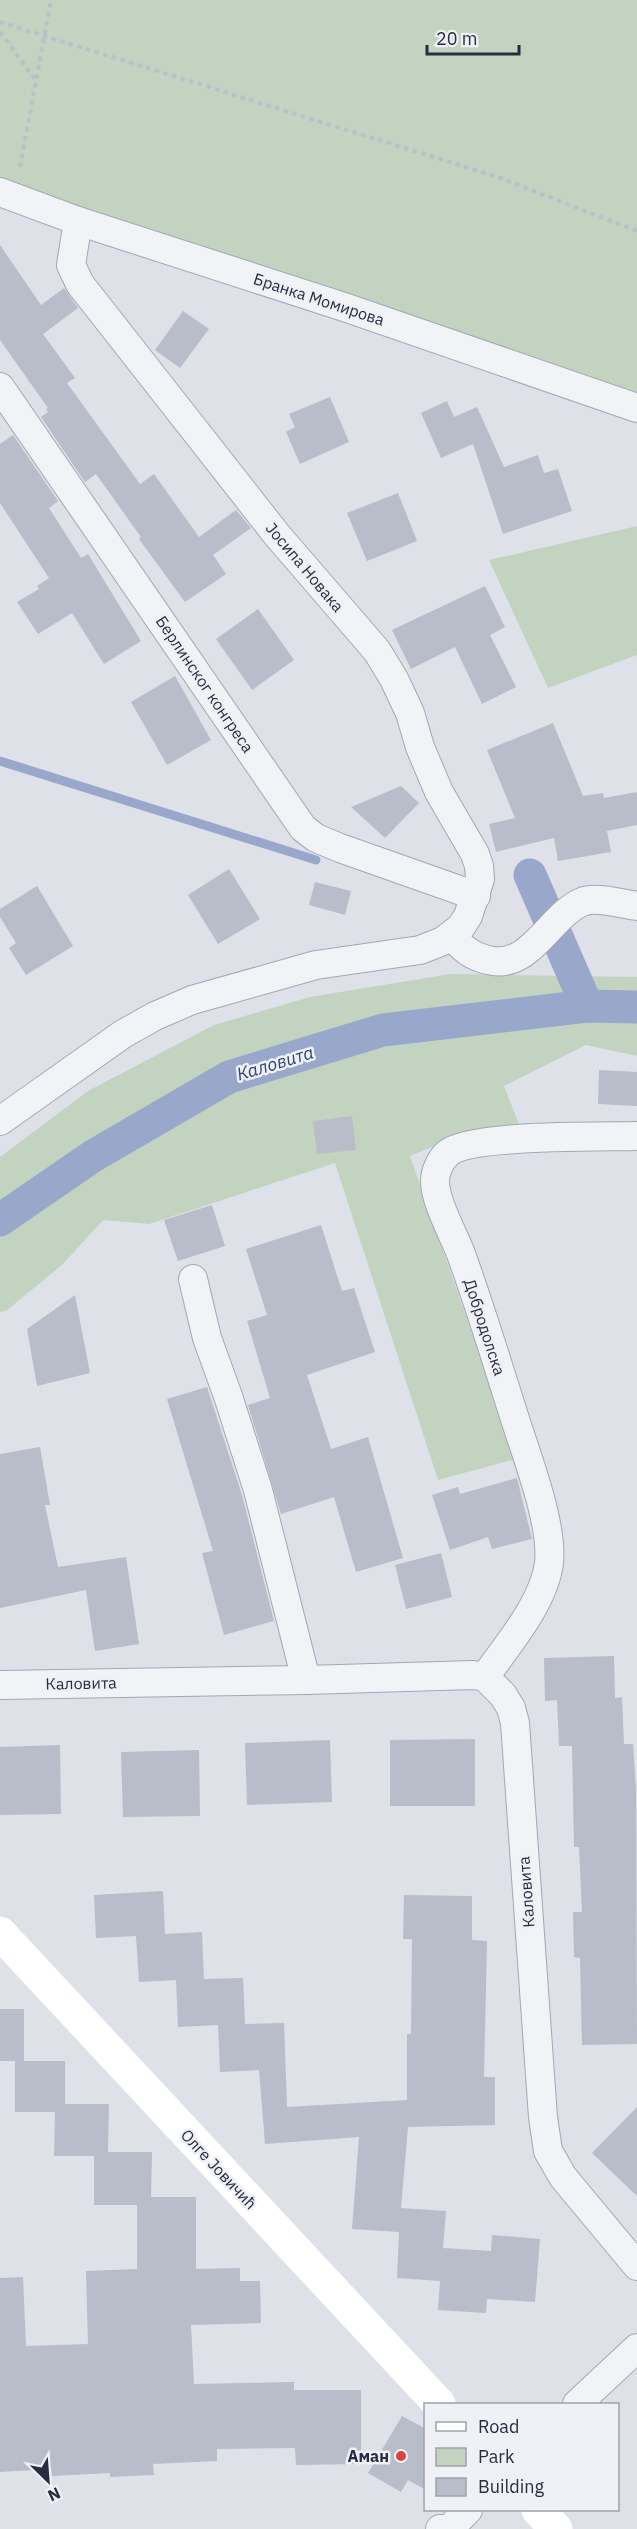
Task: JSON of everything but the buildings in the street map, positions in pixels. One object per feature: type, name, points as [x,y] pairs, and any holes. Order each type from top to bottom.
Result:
[{"type":"street","name":"Бранка Момирова","points":[[0,192],[78,221],[344,307],[637,408]]},
{"type":"street","name":"Јосипа Новака","points":[[78,221],[71,265],[80,284],[277,535],[376,651],[394,679],[410,713],[420,747],[439,792],[475,854],[480,879],[476,896],[468,916],[451,935]]},
{"type":"street","name":"Берлинског конгреса","points":[[0,387],[303,828],[316,838],[340,848],[476,896]]},
{"type":"street","points":[[0,1121],[123,1034],[192,1000],[316,965],[420,950],[443,941],[451,935],[466,952],[499,962],[517,958],[561,916],[581,902],[589,900],[637,906]]},
{"type":"street","name":"Добродолска","points":[[485,1677],[541,1594],[549,1563],[548,1540],[528,1460],[461,1255],[440,1200],[435,1181],[437,1171],[441,1160],[457,1147],[511,1139],[637,1136]]},
{"type":"street","points":[[193,1280],[207,1338],[258,1490],[306,1680]]},
{"type":"street","name":"Каловита","points":[[0,1685],[306,1680],[448,1674],[485,1677],[503,1695],[511,1708],[515,1723],[522,1850],[543,2117],[548,2151],[563,2177],[637,2266]]},
{"type":"street","name":"Олге Јовичић","points":[[0,1933],[438,2403]]},
{"type":"street","points":[[578,2403],[637,2348]]},
{"type":"street","points":[[440,2529],[449,2529],[467,2511]]},
{"type":"street","points":[[539,2511],[556,2529]]},
{"type":"path","points":[[21,165],[38,82],[51,0]]},
{"type":"path","points":[[0,22],[498,177],[637,231]]},
{"type":"path","points":[[0,32],[38,82]]},
{"type":"green space","points":[[0,0],[637,0],[637,411],[0,194]]},
{"type":"green space","points":[[637,526],[637,655],[548,688],[489,560]]},
{"type":"green space","points":[[450,974],[637,977],[637,1056],[586,1045],[504,1086],[522,1132],[449,1140],[410,1156],[516,1459],[438,1480],[335,1163],[149,1224],[103,1220],[63,1264],[6,1311],[0,1312],[0,1157],[88,1091],[214,1025],[310,997]]},
{"type":"waterway","points":[[0,761],[316,860]]},
{"type":"waterway","name":"Каловита","points":[[530,875],[587,1006]]},
{"type":"waterway","name":"Каловита","points":[[0,1220],[93,1156],[229,1077],[383,1030],[587,1006],[637,1007]]},
{"type":"place","name":"Аман","points":[[401,2456]]}]
